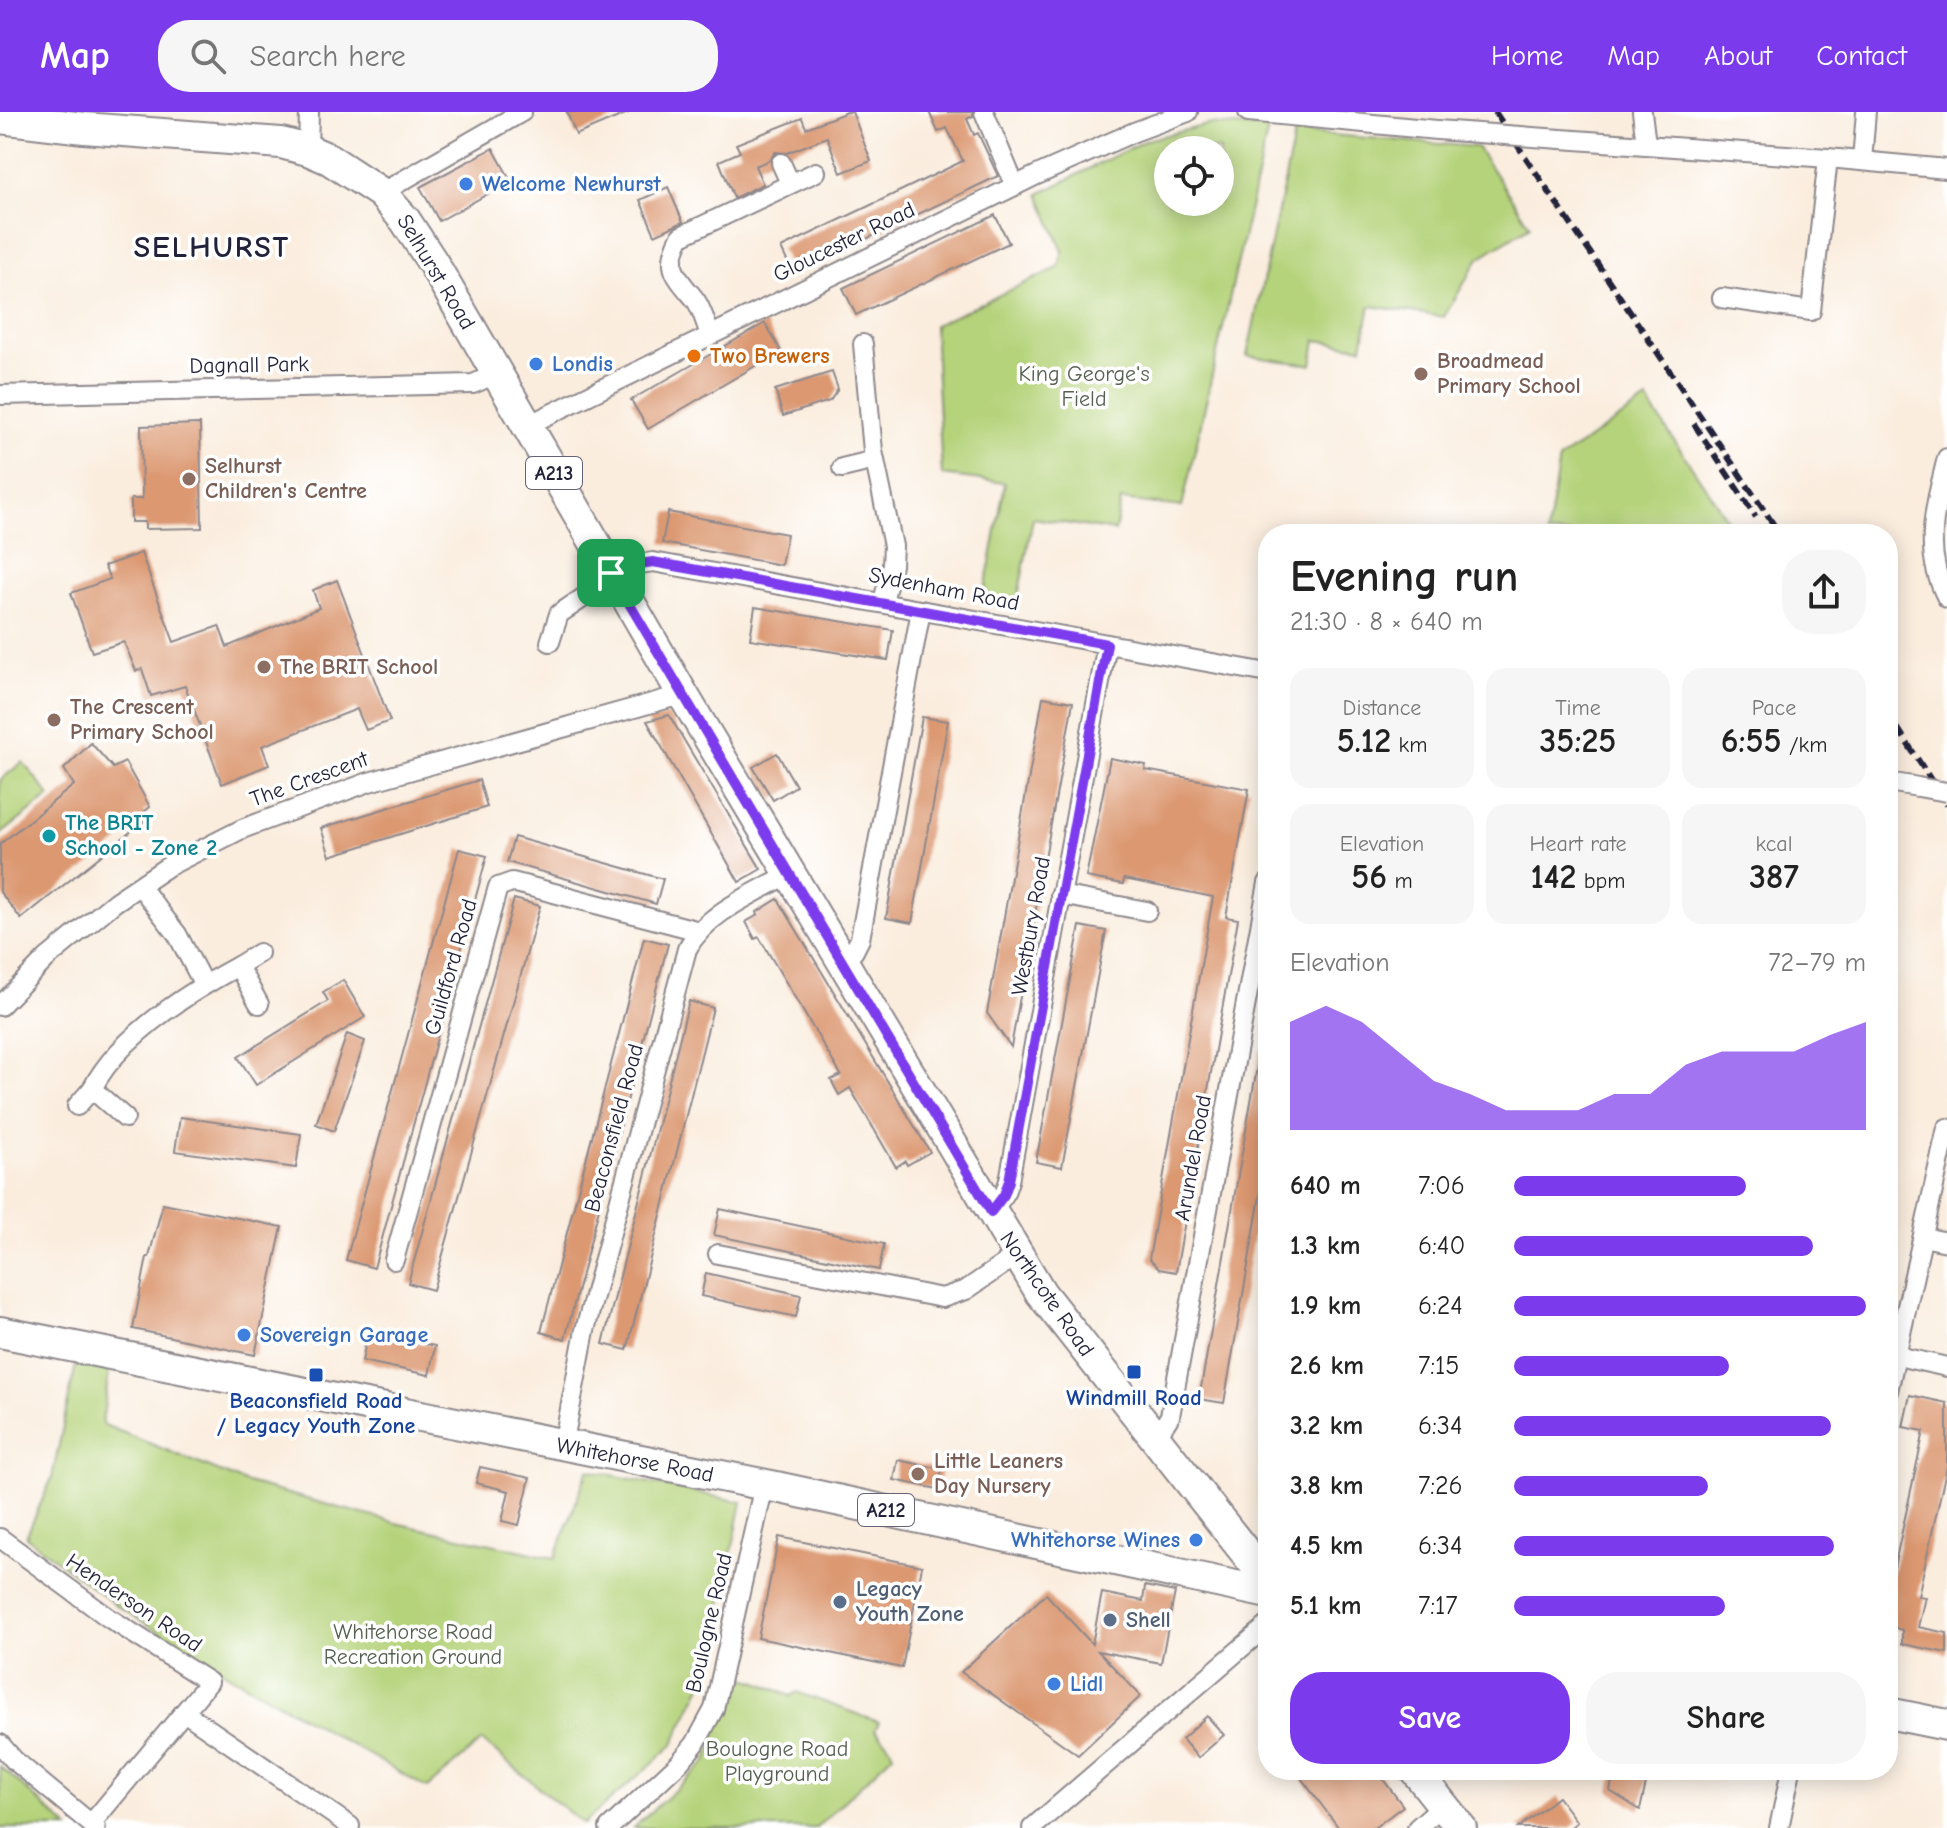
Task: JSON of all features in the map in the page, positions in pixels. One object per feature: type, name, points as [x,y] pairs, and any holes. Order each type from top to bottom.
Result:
[{"type":"main road","name":"Selhurst Road","points":[[0,118],[84,128],[281,143],[329,159],[381,193],[398,210],[419,240],[613,575]]},
{"type":"main road","name":"Northcote Road","points":[[613,575],[1017,1255],[1068,1331],[1258,1568]]},
{"type":"main road","name":"Whitehorse Road","points":[[0,1332],[764,1485],[1258,1591]]},
{"type":"main road","points":[[1208,1581],[1214,1564],[1238,1542]]},
{"type":"main road","points":[[1898,1715],[1947,1725]]},
{"type":"main road","points":[[1423,1780],[1452,1816]]},
{"type":"street","points":[[308,150],[309,112]]},
{"type":"street","points":[[381,193],[522,112]]},
{"type":"street","points":[[984,112],[1015,186]]},
{"type":"street","name":"Gloucester Road","points":[[526,426],[1015,186],[1134,132],[1188,112]]},
{"type":"street","points":[[1248,112],[1437,130],[1947,169]]},
{"type":"street","points":[[1642,112],[1646,144]]},
{"type":"street","points":[[1862,161],[1866,112]]},
{"type":"street","points":[[1722,298],[1811,311],[1828,158]]},
{"type":"street","points":[[781,163],[790,183]]},
{"type":"street","points":[[710,334],[696,300],[675,278],[672,265],[674,250],[681,236],[816,172]]},
{"type":"street","points":[[863,344],[875,460],[893,546],[883,602]]},
{"type":"street","name":"Dagnall Park","points":[[0,395],[473,384],[496,374]]},
{"type":"street","points":[[1947,458],[1934,512],[1931,546],[1938,579],[1947,598]]},
{"type":"street","points":[[842,468],[875,460]]},
{"type":"street","name":"Sydenham Road","points":[[550,642],[559,614],[621,567],[653,562],[1258,671]]},
{"type":"street","points":[[843,963],[858,946],[860,939],[921,610]]},
{"type":"street","name":"Westbury Road","points":[[991,1212],[1004,1195],[1009,1181],[1107,644]]},
{"type":"street","name":"The Crescent","points":[[0,1006],[47,958],[95,918],[189,854],[242,829],[369,782],[682,693]]},
{"type":"street","points":[[1898,784],[1947,792]]},
{"type":"street","name":"Beaconsfield Road","points":[[563,1446],[585,1330],[687,949],[699,931],[722,913],[789,874]]},
{"type":"street","name":"Guildford Road","points":[[394,1260],[498,887],[512,882],[699,931]]},
{"type":"street","points":[[140,886],[177,934],[204,985]]},
{"type":"street","points":[[1060,895],[1147,911]]},
{"type":"street","name":"Arundel Road","points":[[1153,1436],[1170,1416],[1258,937]]},
{"type":"street","points":[[77,1106],[117,1053],[204,985],[259,953]]},
{"type":"street","points":[[238,966],[259,1004]]},
{"type":"street","points":[[92,1089],[125,1118]]},
{"type":"street","points":[[1898,1332],[1947,1128]]},
{"type":"street","points":[[1923,1237],[1947,1242]]},
{"type":"street","points":[[718,1254],[942,1298],[966,1290],[1017,1255]]},
{"type":"street","points":[[1898,1356],[1947,1367]]},
{"type":"street","name":"Boulogne Road","points":[[609,1828],[679,1763],[695,1744],[714,1709],[764,1485]]},
{"type":"street","name":"Henderson Road","points":[[0,1538],[109,1618],[209,1682],[93,1826]]},
{"type":"street","points":[[1032,1828],[1258,1634]]},
{"type":"street","points":[[184,1712],[350,1826]]},
{"type":"street","points":[[0,1744],[14,1760],[93,1826]]},
{"type":"street","points":[[1779,1828],[1789,1780]]},
{"type":"street","points":[[1417,1828],[1452,1816]]},
{"type":"green space","name":"King George's Field","points":[[1211,124],[1268,129],[1182,507],[1121,500],[1115,531],[1033,518],[1016,607],[983,600],[1005,483],[942,475],[934,325],[1058,268],[1063,251],[1039,194],[1154,138],[1154,216],[1234,216],[1234,136],[1162,136]]},
{"type":"green space","points":[[1295,132],[1477,147],[1530,226],[1479,258],[1444,317],[1370,306],[1362,347],[1316,340],[1312,365],[1247,356]]},
{"type":"green space","points":[[1647,400],[1730,524],[1549,524],[1559,459]]},
{"type":"green space","points":[[23,762],[50,796],[0,835],[0,780]]},
{"type":"green space","name":"Whitehorse Road Recreation Ground","points":[[76,1364],[109,1372],[102,1424],[247,1483],[400,1524],[555,1558],[588,1470],[742,1502],[706,1677],[672,1746],[583,1824],[482,1741],[427,1788],[231,1676],[117,1606],[26,1537],[52,1478]]},
{"type":"green space","name":"Boulogne Road Playground","points":[[733,1674],[791,1696],[797,1692],[879,1722],[875,1730],[893,1754],[816,1828],[633,1828],[707,1761]]},
{"type":"green space","points":[[1,1767],[69,1828],[0,1828]]},
{"type":"building","points":[[567,112],[630,112],[576,135]]},
{"type":"building","points":[[852,112],[871,161],[841,173],[827,137],[787,153],[775,152],[770,160],[755,166],[763,184],[734,198],[719,161],[740,152],[736,144],[802,118],[806,128]]},
{"type":"building","points":[[929,112],[972,112],[973,116],[967,119],[974,135],[978,133],[998,176],[793,274],[781,248],[963,161],[947,128],[938,132]]},
{"type":"building","name":"Welcome Newhurst","points":[[493,148],[511,181],[439,221],[420,187]]},
{"type":"building","points":[[668,187],[683,222],[655,235],[640,200]]},
{"type":"building","points":[[995,215],[1009,243],[856,315],[843,288]]},
{"type":"building","points":[[765,323],[781,351],[648,429],[631,400]]},
{"type":"building","points":[[832,372],[838,389],[830,401],[783,416],[775,390]]},
{"type":"building","points":[[200,424],[202,528],[145,529],[145,522],[131,522],[131,499],[142,499],[141,426]]},
{"type":"building","points":[[668,512],[787,534],[781,565],[662,543]]},
{"type":"building","points":[[141,553],[174,642],[219,626],[227,647],[319,608],[313,590],[337,580],[390,721],[366,730],[357,709],[262,746],[269,765],[222,784],[185,686],[151,696],[142,669],[136,671],[124,642],[92,652],[71,593],[110,579],[104,566]]},
{"type":"building","points":[[755,607],[893,630],[888,660],[750,639]]},
{"type":"building","points":[[1043,697],[1073,702],[1011,1047],[987,1013]]},
{"type":"building","points":[[669,715],[761,869],[739,882],[647,721]]},
{"type":"building","points":[[922,717],[948,721],[912,923],[886,918]]},
{"type":"building","name":"The BRIT School - Zone 2","points":[[91,743],[113,768],[125,762],[150,807],[144,812],[148,818],[21,919],[0,892],[0,844],[74,785],[64,769]]},
{"type":"building","points":[[777,753],[796,786],[773,800],[753,767]]},
{"type":"building","points":[[1110,758],[1146,765],[1145,770],[1249,789],[1226,917],[1238,919],[1176,1272],[1159,1269],[1149,1259],[1213,897],[1124,879],[1123,884],[1086,877]]},
{"type":"building","points":[[479,780],[487,807],[330,856],[321,828]]},
{"type":"building","points":[[514,837],[663,879],[656,904],[507,862]]},
{"type":"building","points":[[459,849],[487,856],[374,1268],[346,1260]]},
{"type":"building","points":[[514,899],[540,906],[433,1290],[408,1283]]},
{"type":"building","points":[[778,899],[930,1152],[907,1165],[905,1161],[896,1167],[850,1088],[839,1095],[831,1080],[841,1075],[759,937],[755,939],[746,922]]},
{"type":"building","points":[[1080,926],[1106,931],[1062,1167],[1036,1162]]},
{"type":"building","points":[[644,938],[668,944],[565,1339],[541,1332]]},
{"type":"building","points":[[343,980],[365,1017],[256,1085],[238,1057],[328,1001],[323,992]]},
{"type":"building","points":[[689,1001],[713,1008],[627,1350],[603,1344]]},
{"type":"building","points":[[347,1034],[365,1041],[334,1131],[316,1124]]},
{"type":"building","points":[[1258,1061],[1258,1208],[1224,1403],[1199,1399]]},
{"type":"building","points":[[180,1117],[301,1134],[296,1168],[175,1151]]},
{"type":"building","points":[[163,1203],[282,1227],[255,1355],[133,1329],[147,1257]]},
{"type":"building","points":[[720,1209],[884,1244],[879,1270],[714,1235]]},
{"type":"building","points":[[706,1273],[801,1295],[796,1317],[701,1296]]},
{"type":"building","points":[[368,1332],[435,1346],[429,1375],[362,1361]]},
{"type":"building","points":[[1910,1395],[1947,1403],[1947,1466],[1918,1596],[1925,1597],[1918,1627],[1947,1633],[1947,1653],[1902,1644],[1902,1630],[1898,1629],[1898,1549],[1924,1431],[1903,1427]]},
{"type":"building","name":"Little Leaners Day Nursery","points":[[898,1460],[942,1469],[938,1489],[894,1480]]},
{"type":"building","points":[[480,1467],[530,1478],[519,1525],[502,1521],[509,1491],[476,1483]]},
{"type":"building","name":"Legacy Youth Zone","points":[[779,1537],[922,1566],[902,1668],[758,1638]]},
{"type":"building","name":"Lidl","points":[[1145,1586],[1175,1592],[1161,1663],[1098,1651],[1141,1696],[1078,1755],[961,1672],[1046,1594],[1092,1644],[1102,1593],[1143,1601]]},
{"type":"building","points":[[1207,1716],[1224,1735],[1198,1758],[1182,1739]]},
{"type":"building","points":[[1303,1780],[1384,1780],[1403,1806],[1374,1828],[1339,1828]]},
{"type":"building","points":[[1612,1780],[1647,1780],[1640,1810],[1610,1791]]},
{"type":"building","points":[[1558,1797],[1577,1822],[1570,1828],[1518,1828]]},
{"type":"railway","points":[[1495,112],[1773,524]]},
{"type":"railway","points":[[1694,424],[1756,517]]},
{"type":"railway","points":[[1898,729],[1947,805]]},
{"type":"place","name":"Welcome Newhurst","points":[[466,184]]},
{"type":"place","name":"Two Brewers","points":[[694,356]]},
{"type":"place","name":"Londis","points":[[536,364]]},
{"type":"place","name":"Broadmead Primary School","points":[[1421,374]]},
{"type":"place","name":"Selhurst Children's Centre","points":[[189,479]]},
{"type":"place","name":"The BRIT School","points":[[264,667]]},
{"type":"place","name":"The Crescent Primary School","points":[[54,720]]},
{"type":"place","name":"The BRIT School - Zone 2","points":[[49,836]]},
{"type":"place","name":"Sovereign Garage","points":[[244,1335]]},
{"type":"place","name":"Windmill Road","points":[[1134,1372]]},
{"type":"place","name":"Beaconsfield Road / Legacy Youth Zone","points":[[316,1375]]},
{"type":"place","name":"Little Leaners Day Nursery","points":[[918,1474]]},
{"type":"place","name":"Whitehorse Wines","points":[[1196,1540]]},
{"type":"place","name":"Legacy Youth Zone","points":[[840,1602]]},
{"type":"place","name":"Shell","points":[[1110,1620]]},
{"type":"place","name":"Lidl","points":[[1054,1684]]},
{"type":"district","name":"SELHURST","points":[[212,247]]},
{"type":"route","points":[[653,562],[1107,644],[1009,1181],[1004,1195],[991,1212],[682,693],[611,573],[621,567],[653,562]]}]
